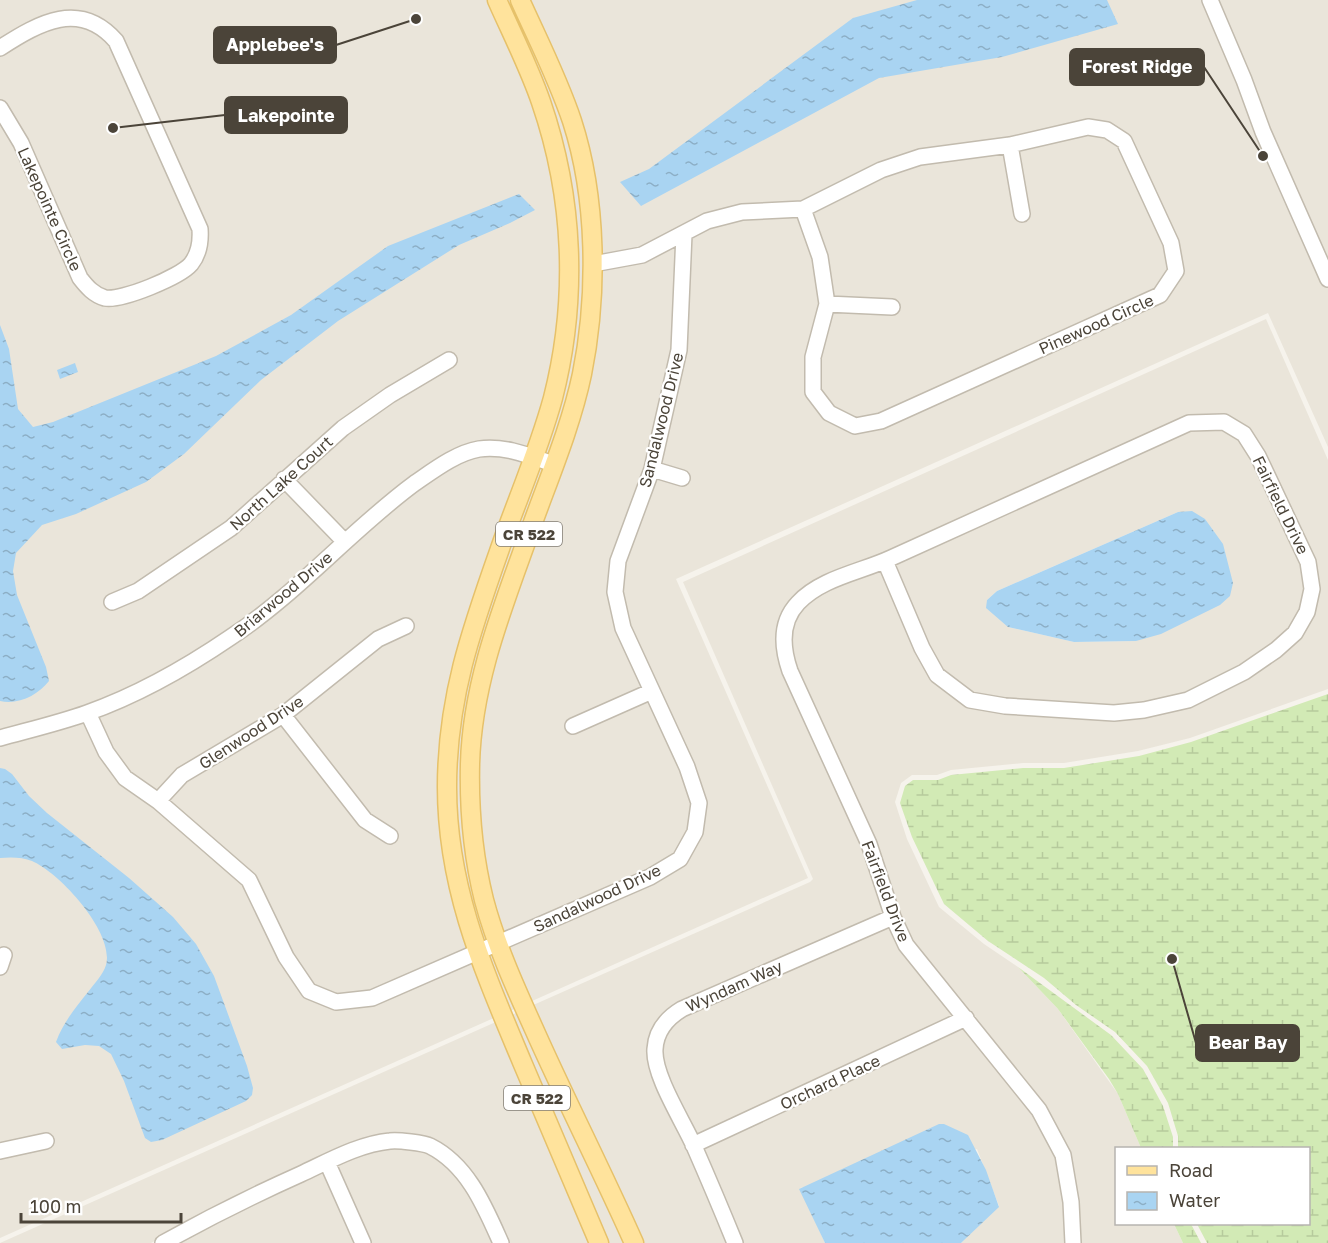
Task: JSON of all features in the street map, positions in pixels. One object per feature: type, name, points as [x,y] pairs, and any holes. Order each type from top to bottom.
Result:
[{"type":"main road","name":"CR 522","points":[[497,0],[540,100],[557,157],[569,232],[569,300],[566,334],[552,400],[475,619],[457,683],[451,726],[447,789],[449,828],[460,897],[477,952],[599,1243]]},
{"type":"main road","name":"CR 522","points":[[520,0],[573,123],[583,166],[590,213],[592,264],[589,334],[571,416],[495,628],[484,666],[475,709],[470,761],[475,855],[484,899],[497,944],[562,1091],[634,1243]]},
{"type":"main road","points":[[557,157],[575,190],[581,247],[584,257],[592,264]]},
{"type":"street","points":[[1210,0],[1263,132],[1328,279]]},
{"type":"street","name":"Lakepointe Circle","points":[[0,48],[42,21],[66,14],[89,17],[100,22],[110,32],[200,229],[200,248],[192,263],[178,274],[120,298],[105,297],[92,291],[80,278],[21,143],[0,108]]},
{"type":"street","points":[[517,45],[540,44]]},
{"type":"street","name":"Pinewood Circle","points":[[592,264],[642,255],[707,221],[742,212],[803,209],[882,170],[920,157],[1010,146],[1088,127],[1107,130],[1124,141],[1171,243],[1176,271],[1160,295],[880,422],[855,426],[829,413],[813,392],[813,357],[828,304],[820,258],[803,209]]},
{"type":"street","points":[[1010,146],[1022,214]]},
{"type":"street","name":"Sandalwood Drive","points":[[88,713],[106,752],[125,778],[158,801],[249,880],[286,957],[309,991],[336,1002],[372,998],[650,877],[680,859],[694,832],[699,803],[687,767],[623,628],[615,592],[618,561],[652,469],[680,350],[684,234]]},
{"type":"street","points":[[828,304],[892,307]]},
{"type":"street","name":"North Lake Court","points":[[112,602],[138,591],[231,528],[343,428],[390,395],[449,360]]},
{"type":"street","name":"Fairfield Drive","points":[[885,561],[922,648],[937,675],[970,700],[1005,706],[1114,713],[1144,710],[1188,700],[1244,672],[1276,650],[1295,633],[1307,612],[1312,589],[1308,562],[1258,456],[1244,434],[1224,422],[1189,423],[885,561],[824,585],[804,597],[791,612],[784,631],[790,671],[868,844],[893,916],[906,945],[1039,1110],[1063,1155],[1071,1202],[1073,1243]]},
{"type":"street","name":"Briarwood Drive","points":[[0,738],[88,713],[161,680],[232,637],[289,592],[396,498],[425,476],[464,454],[489,448],[511,450],[553,464]]},
{"type":"street","points":[[652,469],[682,478]]},
{"type":"street","points":[[284,479],[345,542]]},
{"type":"street","name":"Glenwood Drive","points":[[158,801],[182,775],[283,715],[378,639],[406,626]]},
{"type":"street","points":[[573,726],[652,691]]},
{"type":"street","points":[[283,715],[365,820],[390,836]]},
{"type":"street","name":"Wyndam Way","points":[[735,1243],[657,1069],[655,1059],[657,1038],[668,1019],[682,1009],[893,916]]},
{"type":"street","name":"Orchard Place","points":[[693,1145],[966,1018]]},
{"type":"street","points":[[163,1243],[225,1209],[327,1162],[358,1149],[392,1140],[429,1145],[455,1163],[480,1196],[501,1243]]},
{"type":"street","points":[[0,1151],[46,1141]]},
{"type":"street","points":[[327,1162],[363,1243]]},
{"type":"shaded area","points":[[0,0],[1328,0],[1328,447],[1268,313],[676,579],[808,878],[0,1238]]},
{"type":"shaded area","points":[[1266,319],[1328,460],[1328,689],[1190,738],[1138,751],[1064,763],[1023,763],[951,770],[937,775],[912,775],[901,783],[895,802],[907,839],[939,907],[984,944],[1018,967],[1058,1009],[1118,1094],[1141,1147],[1115,1147],[1115,1225],[1174,1225],[1183,1243],[1080,1243],[1069,1153],[969,1011],[911,942],[796,669],[791,650],[793,623],[802,608],[826,590],[881,569],[916,650],[965,705],[1145,715],[1300,635],[1314,560],[1225,416],[821,580],[778,631],[863,846],[885,914],[679,1004],[651,1036],[688,1148],[729,1243],[641,1243],[531,1006],[813,879],[683,582]]},
{"type":"shaded area","points":[[1222,428],[1239,438],[1253,459],[1303,564],[1305,590],[1302,611],[1290,630],[1273,646],[1241,668],[1186,695],[1144,704],[1115,707],[1006,700],[973,695],[943,671],[927,645],[893,564],[1190,429]],"holes":[[[1178,512],[1136,641],[1074,642],[1008,627],[987,600],[997,591]]]},
{"type":"shaded area","points":[[890,924],[957,1017],[697,1137],[663,1067],[663,1039],[677,1018]]},
{"type":"shaded area","points":[[520,1011],[627,1243],[606,1243],[510,1016]]},
{"type":"shaded area","points":[[498,1021],[592,1243],[508,1243],[485,1193],[460,1160],[393,1135],[223,1204],[151,1243],[0,1243]]},
{"type":"shaded area","points":[[964,1026],[1034,1114],[1057,1157],[1067,1243],[961,1243],[999,1206],[977,1149],[800,1188],[825,1243],[742,1243],[701,1148]]},
{"type":"shaded area","points":[[392,1146],[426,1150],[450,1167],[474,1199],[494,1243],[370,1243],[335,1164],[360,1154]]},
{"type":"shaded area","points":[[324,1169],[356,1243],[174,1243]]},
{"type":"green space","points":[[1328,694],[1328,1243],[1207,1243],[1198,1225],[1310,1225],[1310,1147],[1178,1147],[1178,1136],[1168,1103],[1147,1066],[1115,1032],[1076,1005],[1044,978],[988,941],[944,904],[912,837],[900,803],[905,786],[913,780],[938,780],[951,775],[1023,768],[1064,768],[1139,756],[1191,742]]},
{"type":"green space","points":[[1018,967],[1111,1035],[1143,1069],[1163,1106],[1173,1137],[1173,1147],[1141,1147],[1118,1094],[1058,1009]]},
{"type":"green space","points":[[1174,1225],[1192,1225],[1201,1243],[1183,1243]]},
{"type":"water","points":[[917,0],[1107,0],[1118,24],[1002,57],[879,78],[641,206],[620,182],[649,169],[853,18]]},
{"type":"water","points":[[519,194],[535,210],[459,245],[338,321],[261,380],[184,454],[146,482],[76,514],[42,525],[16,553],[13,571],[17,595],[46,667],[49,681],[28,698],[14,702],[0,701],[0,325],[9,349],[18,409],[33,427],[53,422],[216,356],[291,315],[388,246]]},
{"type":"water","points":[[75,363],[78,372],[60,379],[57,370]]},
{"type":"water","points":[[1192,511],[1205,519],[1223,544],[1233,583],[1230,596],[1220,605],[1161,634],[1136,641],[1074,642],[1008,627],[986,608],[987,600],[997,591],[1178,512]]},
{"type":"water","points":[[0,768],[12,774],[29,796],[47,813],[129,878],[173,917],[196,944],[214,976],[247,1066],[253,1088],[252,1095],[246,1101],[162,1140],[151,1142],[145,1138],[124,1081],[111,1054],[99,1046],[85,1045],[62,1049],[56,1042],[70,1016],[103,972],[107,952],[94,921],[57,878],[32,861],[0,858]]},
{"type":"water","points":[[939,1124],[968,1135],[986,1170],[999,1207],[961,1243],[825,1243],[799,1189]]},
{"type":"place","name":"Applebee's","points":[[416,19]]},
{"type":"place","name":"Lakepointe","points":[[113,128]]},
{"type":"place","name":"Forest Ridge","points":[[1263,156]]},
{"type":"place","name":"Bear Bay","points":[[1172,959]]}]
